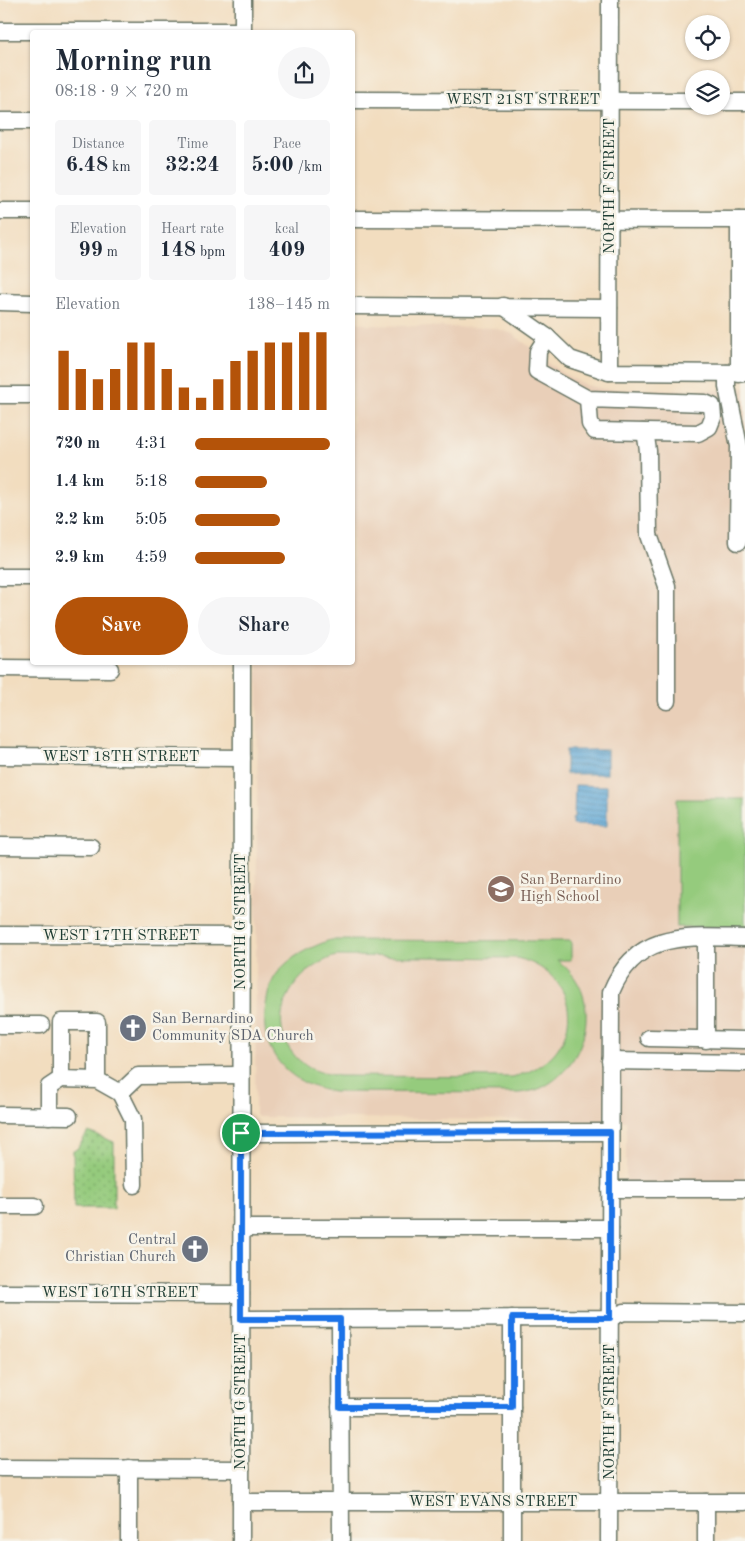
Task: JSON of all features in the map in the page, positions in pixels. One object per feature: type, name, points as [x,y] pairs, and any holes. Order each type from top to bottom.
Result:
[{"type":"street","points":[[242,30],[243,0]]},
{"type":"street","name":"NORTH F STREET","points":[[609,372],[610,0]]},
{"type":"street","points":[[0,31],[30,31]]},
{"type":"street","name":"WEST 21ST STREET","points":[[355,100],[685,101]]},
{"type":"street","points":[[730,102],[745,102]]},
{"type":"street","points":[[0,121],[30,121]]},
{"type":"street","points":[[0,211],[30,211]]},
{"type":"street","points":[[355,219],[742,220],[737,373],[727,387],[739,446],[738,542]]},
{"type":"street","points":[[0,302],[30,303]]},
{"type":"street","points":[[355,306],[609,308]]},
{"type":"street","points":[[503,306],[547,337],[570,359],[609,372],[737,373]]},
{"type":"street","points":[[547,337],[538,351],[537,371],[588,399],[705,403],[712,406],[730,398]]},
{"type":"street","points":[[0,395],[30,395]]},
{"type":"street","points":[[588,399],[590,424],[595,431],[698,433],[709,427],[714,417],[712,406]]},
{"type":"street","points":[[642,432],[646,437],[648,452],[649,536],[666,586],[667,701]]},
{"type":"street","points":[[0,577],[30,577]]},
{"type":"street","name":"NORTH G STREET","points":[[240,1541],[242,665]]},
{"type":"street","points":[[0,668],[110,669]]},
{"type":"street","name":"WEST 18TH STREET","points":[[0,756],[242,758]]},
{"type":"street","points":[[0,846],[91,847]]},
{"type":"street","name":"WEST 17TH STREET","points":[[0,935],[241,936]]},
{"type":"street","points":[[706,938],[706,1040]]},
{"type":"street","name":"NORTH F STREET","points":[[609,1541],[611,992],[619,973],[649,947],[670,939],[745,938]]},
{"type":"street","points":[[61,1079],[61,1022],[97,1022],[97,1080]]},
{"type":"street","points":[[0,1025],[41,1025]]},
{"type":"street","points":[[649,1038],[745,1040]]},
{"type":"street","points":[[610,1061],[745,1063]]},
{"type":"street","points":[[120,1093],[138,1076],[241,1075]]},
{"type":"street","points":[[49,1116],[49,1087],[61,1079],[97,1080],[120,1093],[134,1119],[134,1185]]},
{"type":"street","points":[[0,1115],[69,1116]]},
{"type":"street","points":[[241,1133],[610,1132]]},
{"type":"street","points":[[610,1189],[745,1189]]},
{"type":"street","points":[[0,1206],[35,1206]]},
{"type":"street","points":[[241,1228],[610,1228]]},
{"type":"street","name":"WEST 16TH STREET","points":[[0,1293],[241,1294]]},
{"type":"street","points":[[241,1319],[610,1318],[624,1312],[745,1313]]},
{"type":"street","points":[[512,1318],[512,1541]]},
{"type":"street","points":[[340,1319],[340,1541]]},
{"type":"street","points":[[340,1407],[512,1407]]},
{"type":"street","points":[[0,1468],[241,1469]]},
{"type":"street","points":[[129,1468],[129,1541]]},
{"type":"street","name":"WEST EVANS STREET","points":[[240,1502],[745,1502]]},
{"type":"street","points":[[706,1502],[706,1541]]},
{"type":"shaded area","name":"San Bernardino High School","points":[[355,322],[367,325],[494,328],[513,334],[564,374],[586,385],[603,389],[716,390],[745,388],[745,1184],[626,1183],[626,1121],[258,1117],[255,1115],[258,665],[355,665]]},
{"type":"green space","points":[[677,799],[745,799],[745,927],[677,927]]},
{"type":"green space","points":[[330,940],[571,941],[571,960],[557,960],[571,973],[580,988],[585,1004],[586,1021],[577,1053],[555,1079],[541,1088],[519,1093],[334,1092],[302,1082],[289,1073],[271,1049],[266,1034],[267,997],[273,981],[281,968],[308,950]],"holes":[[[336,956],[517,958],[540,968],[557,982],[566,999],[568,1018],[564,1037],[553,1054],[536,1068],[512,1077],[338,1076],[319,1072],[308,1067],[293,1053],[284,1037],[282,1021],[284,1004],[292,989],[304,975],[319,964]]]},
{"type":"green space","points":[[88,1132],[114,1142],[114,1208],[74,1208],[73,1150],[77,1149]]},
{"type":"water","points":[[566,750],[607,750],[607,774],[566,774]]},
{"type":"water","points":[[575,785],[607,786],[607,826],[572,825]]},
{"type":"place","name":"San Bernardino High School","points":[[501,889]]},
{"type":"place","name":"San Bernardino Community SDA Church","points":[[133,1028]]},
{"type":"place","name":"Central Christian Church","points":[[195,1249]]},
{"type":"route","points":[[610,1132],[610,1318],[512,1318],[512,1407],[340,1407],[340,1319],[241,1319],[241,1133],[610,1132]]}]
